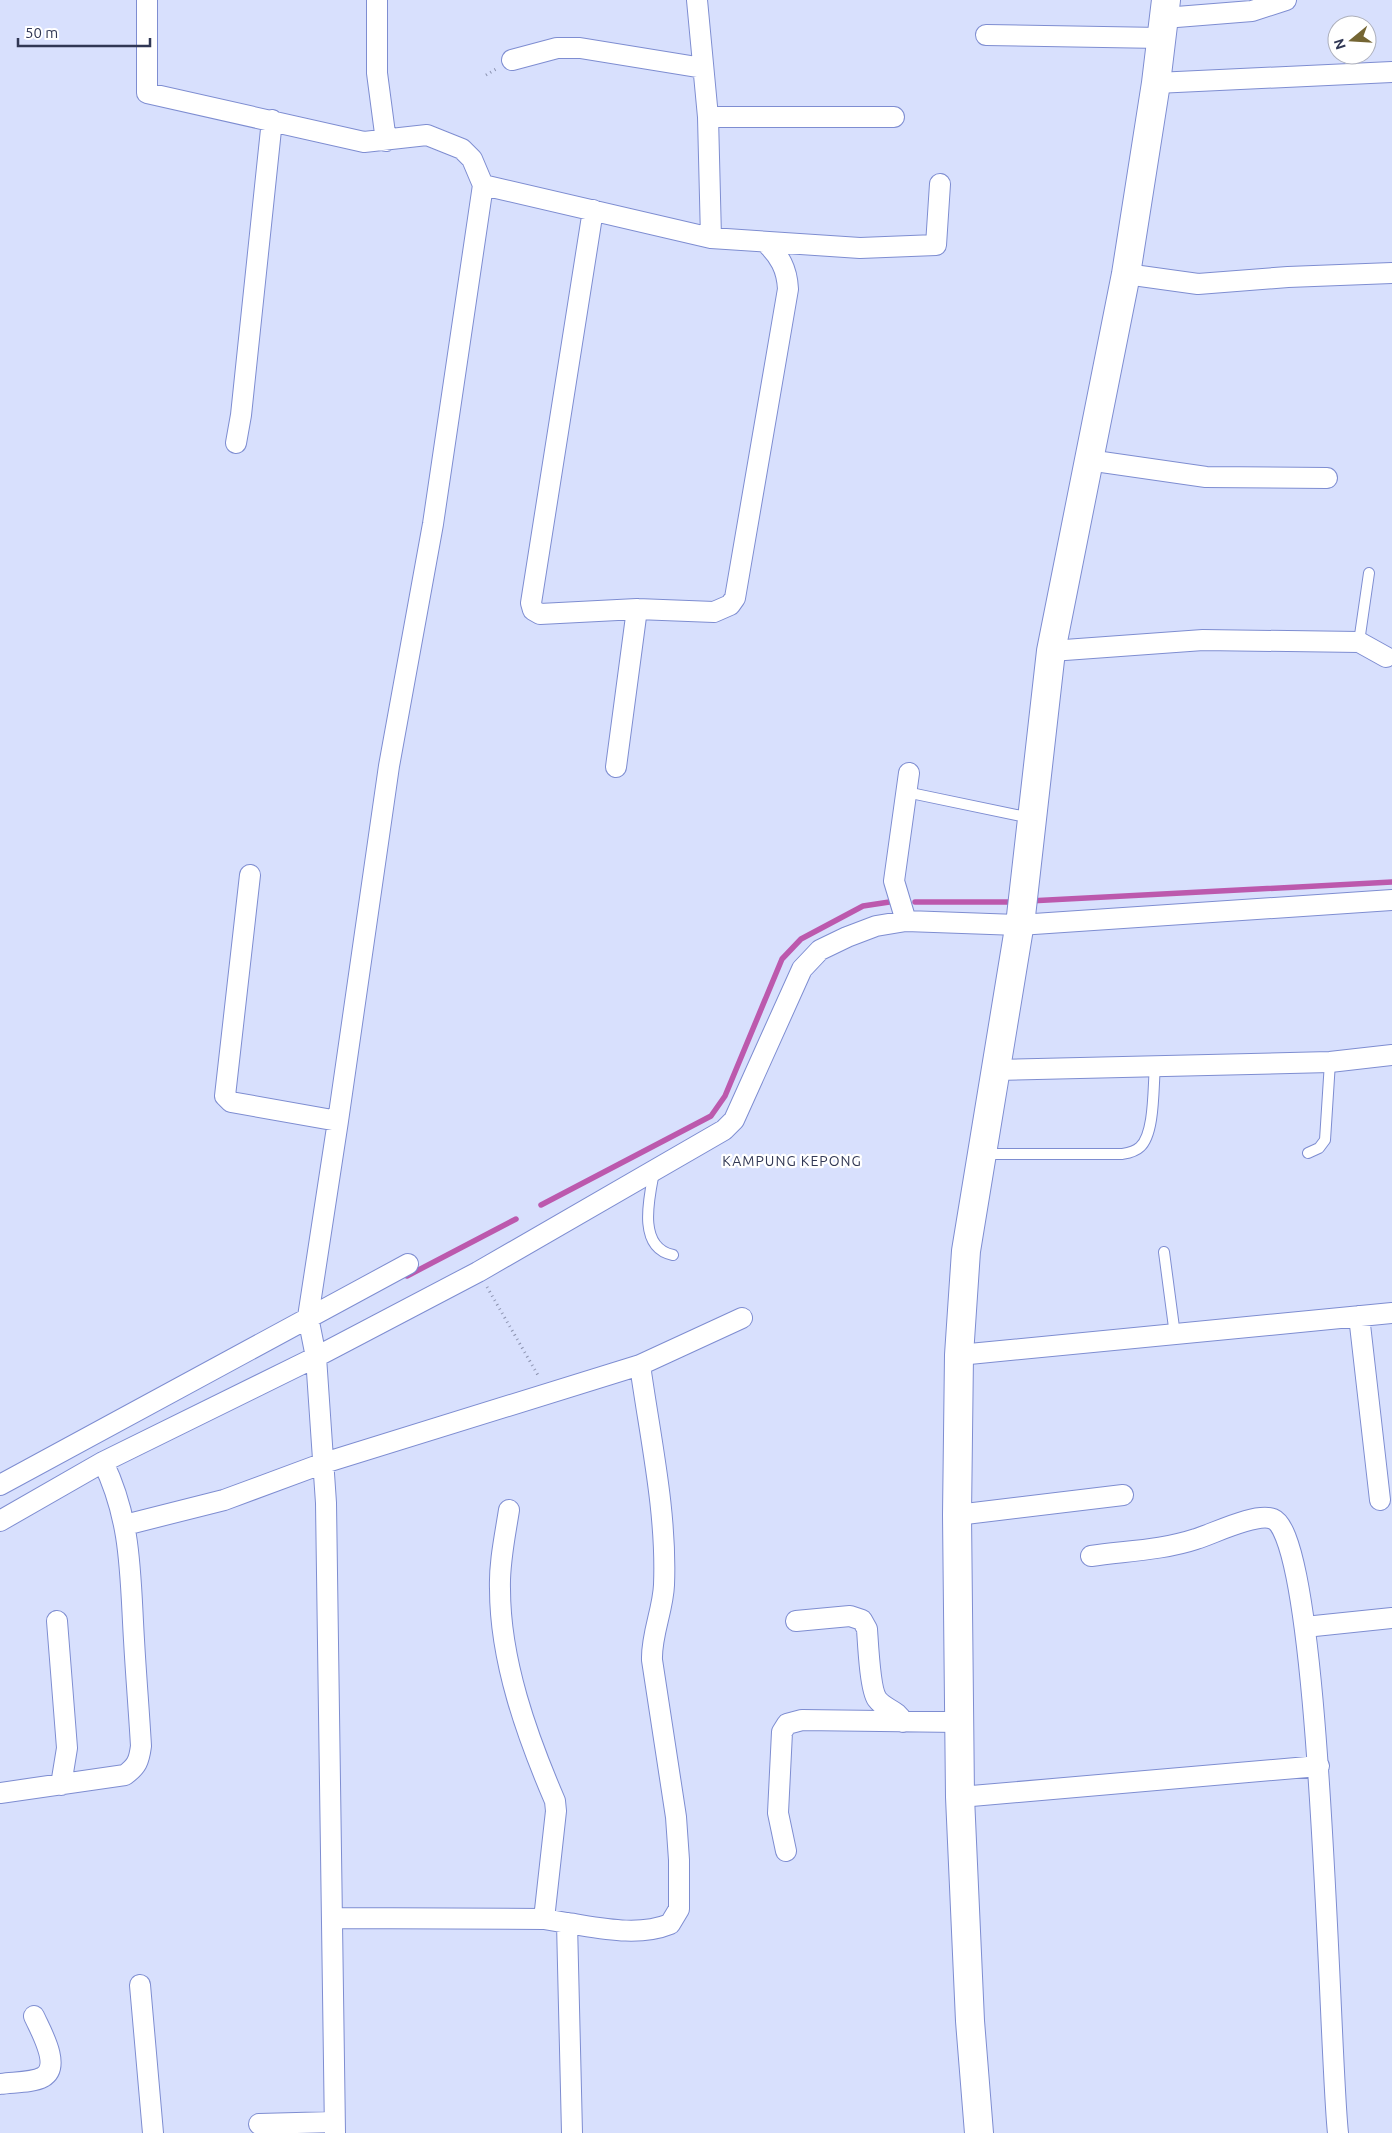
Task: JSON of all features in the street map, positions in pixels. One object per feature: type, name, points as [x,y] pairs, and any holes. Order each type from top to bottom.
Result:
[{"type":"main road","points":[[979,2133],[970,2021],[960,1797],[957,1515],[959,1355],[966,1251],[1025,885],[1051,651],[1126,274],[1156,83],[1164,18]]},
{"type":"main road","points":[[961,2133],[970,2021]]},
{"type":"street","points":[[147,0],[147,93],[364,142],[427,135],[462,149],[472,159],[483,185],[433,524],[389,766],[308,1320],[315,1354],[324,1463],[329,1592],[335,2127],[259,2124]]},
{"type":"street","points":[[377,0],[377,73],[386,141]]},
{"type":"street","points":[[697,0],[708,118],[711,238]]},
{"type":"street","points":[[986,35],[1252,11],[1286,0]]},
{"type":"street","points":[[512,60],[556,48],[580,48],[703,68]]},
{"type":"street","points":[[1156,83],[1392,72]]},
{"type":"street","points":[[708,118],[894,118]]},
{"type":"street","points":[[236,443],[241,415],[272,120]]},
{"type":"street","points":[[483,185],[711,238],[860,248],[936,245],[940,184]]},
{"type":"street","points":[[593,210],[532,606],[540,614],[637,609],[714,612],[730,605],[735,598],[788,289],[787,275],[782,261],[765,242]]},
{"type":"street","points":[[1126,274],[1198,284],[1288,277],[1392,273]]},
{"type":"street","points":[[1088,460],[1206,477],[1327,478]]},
{"type":"street","points":[[616,767],[637,609]]},
{"type":"street","points":[[1051,651],[1203,640],[1359,642],[1386,657]]},
{"type":"street","points":[[906,921],[894,881],[907,783]]},
{"type":"street","points":[[250,874],[225,1096],[232,1102],[338,1121]]},
{"type":"street","points":[[0,1521],[103,1462],[478,1272],[729,1126],[802,969],[820,950],[876,926],[906,921],[1020,920],[1392,900]]},
{"type":"street","points":[[996,1070],[1330,1062],[1392,1055]]},
{"type":"street","points":[[0,1485],[308,1320],[408,1264]]},
{"type":"street","points":[[959,1355],[1392,1313]]},
{"type":"street","points":[[1359,1316],[1380,1500]]},
{"type":"street","points":[[125,1526],[224,1500],[324,1463],[640,1365],[742,1318]]},
{"type":"street","points":[[333,1918],[544,1918],[609,1929],[644,1930],[670,1924],[679,1909],[676,1817],[652,1660],[652,1649],[660,1616],[664,1586],[662,1525],[640,1365]]},
{"type":"street","points":[[0,1792],[125,1775],[136,1767],[140,1759],[141,1746],[131,1586],[125,1526],[116,1490],[103,1462]]},
{"type":"street","points":[[957,1515],[1123,1495]]},
{"type":"street","points":[[509,1510],[500,1571],[502,1620],[526,1730],[555,1801],[556,1811],[544,1918]]},
{"type":"street","points":[[1091,1556],[1180,1544],[1230,1524],[1274,1519],[1286,1533],[1292,1550],[1305,1627],[1319,1766],[1338,2133]]},
{"type":"street","points":[[796,1621],[850,1616],[862,1620],[867,1629],[874,1693],[881,1704],[899,1713],[903,1722]]},
{"type":"street","points":[[1305,1627],[1392,1618]]},
{"type":"street","points":[[57,1621],[66,1748],[61,1785]]},
{"type":"street","points":[[786,1851],[778,1813],[777,1795],[782,1732],[787,1724],[802,1720],[959,1722]]},
{"type":"street","points":[[960,1797],[1319,1766]]},
{"type":"street","points":[[568,1923],[572,2133]]},
{"type":"street","points":[[140,1985],[154,2133]]},
{"type":"street","points":[[0,2084],[42,2078],[47,2073],[51,2064],[49,2050],[34,2016]]},
{"type":"lane","points":[[1359,642],[1369,572]]},
{"type":"lane","points":[[907,783],[1032,818]]},
{"type":"lane","points":[[1308,1153],[1319,1148],[1325,1140],[1330,1062]]},
{"type":"lane","points":[[983,1154],[1122,1154],[1132,1152],[1141,1146],[1149,1128],[1154,1066]]},
{"type":"lane","points":[[655,1170],[648,1209],[651,1237],[656,1248],[663,1253],[673,1255]]},
{"type":"lane","points":[[1164,1252],[1175,1334]]},
{"type":"path","points":[[478,1272],[549,1394]]},
{"type":"waterway","points":[[1029,901],[1392,882]]},
{"type":"waterway","points":[[541,1205],[711,1116],[725,1096],[782,959],[801,939],[863,906],[896,901]]},
{"type":"waterway","points":[[915,902],[1015,902]]},
{"type":"waterway","points":[[407,1276],[516,1219]]},
{"type":"district","name":"KAMPUNG KEPONG","points":[[792,1161]]}]
